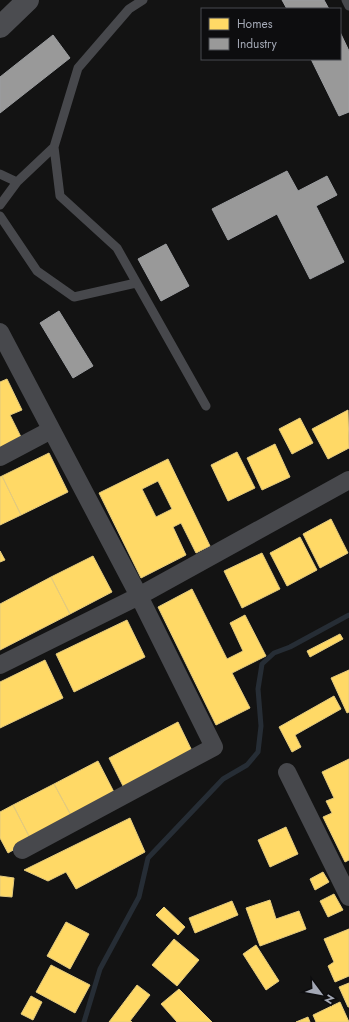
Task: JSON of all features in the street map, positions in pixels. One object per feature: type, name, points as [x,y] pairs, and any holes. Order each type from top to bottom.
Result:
[{"type":"main road","points":[[0,27],[28,0]]},
{"type":"street","points":[[0,332],[139,596],[214,747],[22,850]]},
{"type":"street","points":[[0,457],[51,430]]},
{"type":"street","points":[[0,666],[139,596],[349,480]]},
{"type":"street","points":[[286,772],[349,897]]},
{"type":"lane","points":[[144,0],[129,10],[78,68],[54,147],[60,196],[117,248],[206,406]]},
{"type":"lane","points":[[346,0],[349,6]]},
{"type":"lane","points":[[0,205],[17,182],[54,147]]},
{"type":"lane","points":[[0,174],[17,182]]},
{"type":"lane","points":[[0,216],[37,271],[74,297],[136,283]]},
{"type":"building: Homes","points":[[7,379],[22,410],[10,415],[22,439],[0,450],[0,382]]},
{"type":"building: Homes","points":[[348,410],[349,448],[328,459],[312,429]]},
{"type":"building: Homes","points":[[300,418],[313,443],[292,454],[279,429]]},
{"type":"building: Homes","points":[[275,444],[290,477],[262,490],[247,458]]},
{"type":"building: Homes","points":[[237,452],[255,488],[228,501],[211,465]]},
{"type":"building: Homes","points":[[49,453],[68,492],[21,515],[2,476]]},
{"type":"building: Homes","points":[[168,459],[210,546],[196,553],[181,523],[173,527],[186,555],[141,578],[99,493]],"holes":[[[158,481],[172,509],[156,517],[142,489]]]},
{"type":"building: Homes","points":[[2,476],[21,515],[0,525],[0,477]]},
{"type":"building: Homes","points":[[331,519],[348,553],[320,568],[303,534]]},
{"type":"building: Homes","points":[[300,537],[317,570],[287,586],[270,553]]},
{"type":"building: Homes","points":[[0,551],[5,560],[0,562]]},
{"type":"building: Homes","points":[[262,553],[280,589],[242,608],[224,571]]},
{"type":"building: Homes","points":[[93,556],[112,592],[70,614],[51,577]]},
{"type":"building: Homes","points":[[51,577],[70,614],[0,650],[0,604]]},
{"type":"building: Homes","points":[[192,589],[227,659],[243,651],[230,623],[245,615],[266,656],[232,673],[250,708],[216,725],[158,607]]},
{"type":"building: Homes","points":[[127,620],[145,657],[74,692],[56,654]]},
{"type":"building: Homes","points":[[340,634],[343,639],[310,657],[307,651]]},
{"type":"building: Homes","points":[[45,660],[63,698],[0,728],[0,682]]},
{"type":"building: Homes","points":[[349,670],[349,712],[347,713],[331,678]]},
{"type":"building: Homes","points":[[334,696],[341,709],[295,735],[301,747],[292,752],[279,727]]},
{"type":"building: Homes","points":[[178,722],[194,755],[125,790],[109,758]]},
{"type":"building: Homes","points":[[349,759],[349,860],[345,862],[323,817],[332,813],[326,801],[334,798],[322,772]]},
{"type":"building: Homes","points":[[98,761],[116,796],[73,819],[54,784]]},
{"type":"building: Homes","points":[[54,784],[73,819],[31,840],[13,805]]},
{"type":"building: Homes","points":[[13,805],[31,840],[8,853],[0,838],[0,812]]},
{"type":"building: Homes","points":[[130,818],[145,852],[76,889],[66,872],[48,881],[24,870]]},
{"type":"building: Homes","points":[[286,827],[298,854],[270,867],[258,840]]},
{"type":"building: Homes","points":[[323,872],[329,882],[315,890],[310,879]]},
{"type":"building: Homes","points":[[0,876],[14,878],[12,897],[0,896]]},
{"type":"building: Homes","points":[[334,894],[343,910],[328,917],[320,901]]},
{"type":"building: Homes","points":[[270,900],[276,919],[299,911],[306,929],[260,946],[246,908]]},
{"type":"building: Homes","points":[[232,901],[238,915],[195,933],[189,918]]},
{"type":"building: Homes","points":[[164,907],[185,927],[178,935],[156,915]]},
{"type":"building: Homes","points":[[66,922],[89,934],[70,969],[47,956]]},
{"type":"building: Homes","points":[[349,929],[349,976],[335,982],[328,966],[334,962],[324,939]]},
{"type":"building: Homes","points":[[174,939],[199,960],[177,986],[152,965]]},
{"type":"building: Homes","points":[[256,945],[279,981],[266,990],[243,954]]},
{"type":"building: Homes","points":[[51,965],[90,985],[75,1013],[36,992]]},
{"type":"building: Homes","points":[[349,983],[349,1007],[348,1007],[339,987]]},
{"type":"building: Homes","points":[[137,985],[150,995],[130,1021],[132,1022],[109,1022]]},
{"type":"building: Homes","points":[[179,989],[212,1022],[177,1022],[161,1004]]},
{"type":"building: Homes","points":[[31,996],[42,1002],[33,1020],[21,1014]]},
{"type":"building: Homes","points":[[340,1002],[349,1022],[316,1022],[313,1015]]},
{"type":"building: Homes","points":[[308,1017],[310,1022],[296,1022]]},
{"type":"building: Industry","points":[[282,0],[324,0],[328,8],[286,8]]},
{"type":"building: Industry","points":[[341,34],[349,51],[349,112],[339,116],[311,60],[341,60]]},
{"type":"building: Industry","points":[[53,35],[70,58],[0,113],[0,77]]},
{"type":"building: Industry","points":[[287,171],[298,191],[327,176],[337,195],[316,206],[344,262],[310,279],[277,214],[228,240],[212,209]]},
{"type":"building: Industry","points":[[166,244],[189,286],[161,301],[138,259]]},
{"type":"building: Industry","points":[[59,311],[93,366],[73,378],[40,323]]},
{"type":"waterway","points":[[84,1022],[100,969],[139,897],[148,858],[223,779],[247,765],[258,752],[261,726],[258,689],[262,664],[274,653],[290,647],[349,615]]}]
